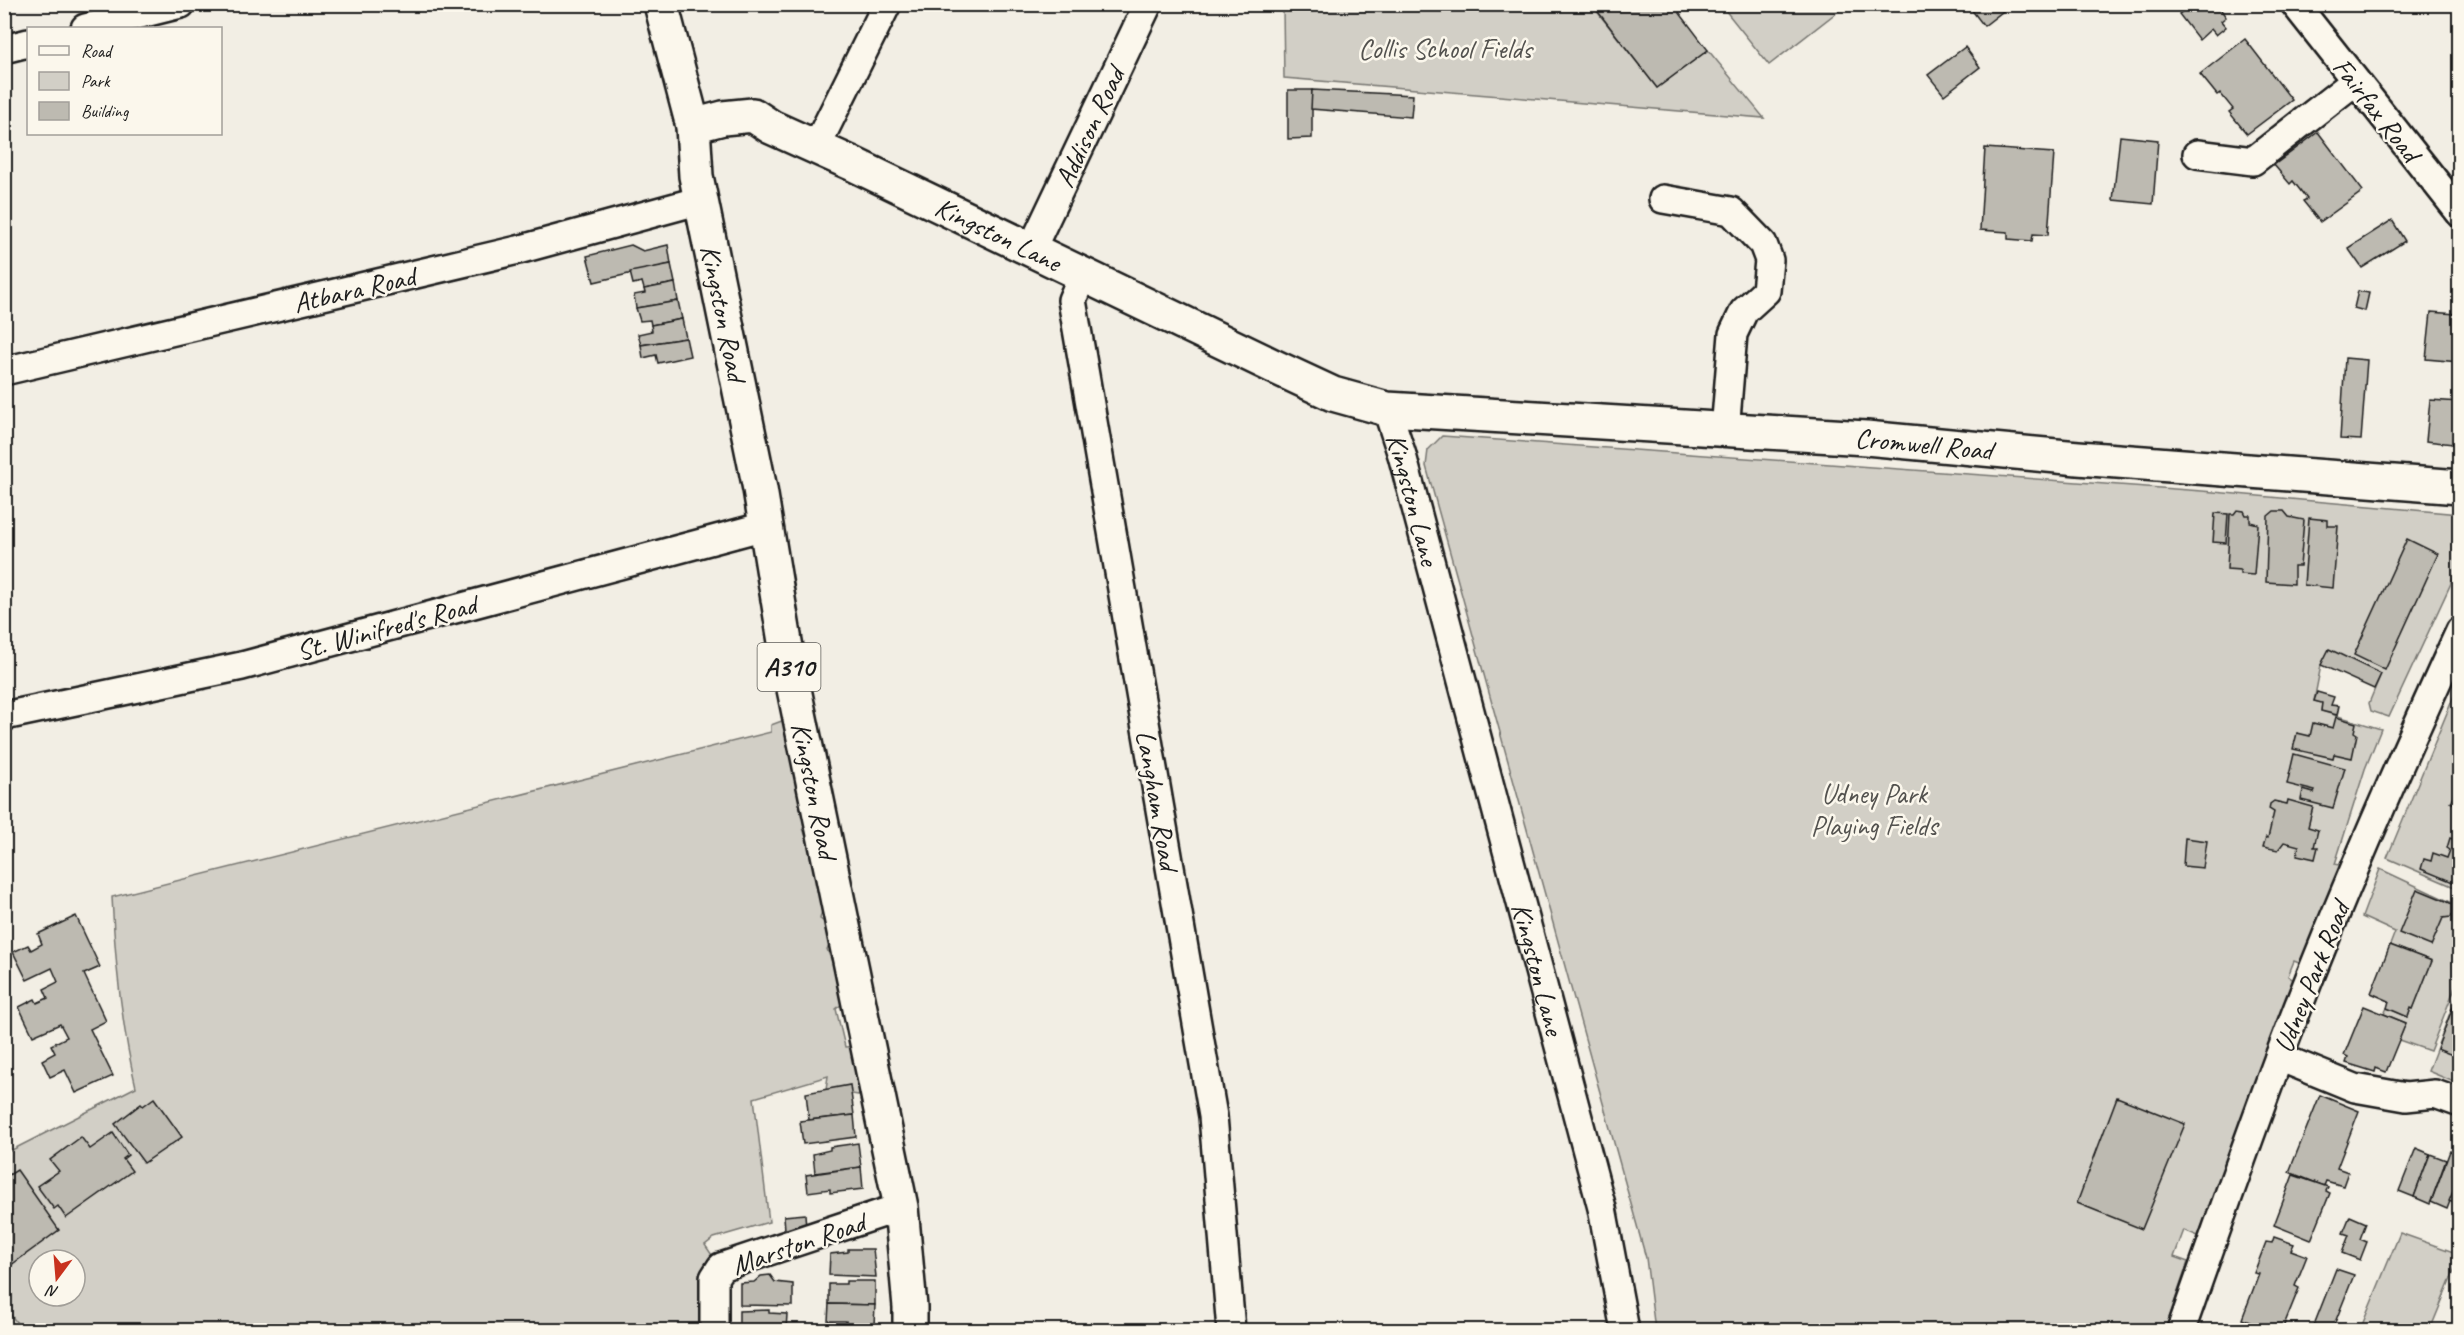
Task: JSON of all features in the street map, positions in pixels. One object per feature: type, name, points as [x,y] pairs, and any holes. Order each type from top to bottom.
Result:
[{"type":"main road","name":"Kingston Road","points":[[661,4],[693,126],[696,176],[765,526],[788,660],[902,1207],[910,1330]]},
{"type":"main road","name":"Kingston Lane","points":[[693,126],[723,118],[753,115],[771,127],[1083,273],[1333,394],[1387,409]]},
{"type":"main road","name":"Cromwell Road","points":[[1387,409],[1866,438],[2078,458],[2460,487]]},
{"type":"street","points":[[89,27],[181,4]]},
{"type":"street","points":[[816,147],[887,4]]},
{"type":"street","name":"Addison Road","points":[[1031,250],[1148,4]]},
{"type":"street","name":"Fairfax Road","points":[[2295,4],[2354,82],[2460,213]]},
{"type":"street","points":[[4,49],[27,43]]},
{"type":"street","points":[[2197,154],[2253,161],[2354,82]]},
{"type":"street","points":[[1663,199],[1731,211],[1763,244],[1769,260],[1766,291],[1744,311],[1733,334],[1725,430]]},
{"type":"street","name":"Atbara Road","points":[[4,371],[518,250],[701,200]]},
{"type":"street","name":"Langham Road","points":[[1083,273],[1072,300],[1213,1116],[1231,1330]]},
{"type":"street","name":"Kingston Lane","points":[[1387,409],[1402,455],[1602,1208],[1625,1330]]},
{"type":"street","name":"St. Winifred's Road","points":[[4,716],[242,666],[765,526]]},
{"type":"street","name":"Udney Park Road","points":[[2181,1330],[2279,1057],[2361,855],[2460,631]]},
{"type":"street","points":[[2279,1057],[2355,1088],[2406,1097],[2435,1094],[2460,1103]]},
{"type":"street","name":"Marston Road","points":[[714,1330],[714,1278],[721,1267],[902,1207]]},
{"type":"green space","name":"Collis School Fields","points":[[1300,4],[1592,5],[1657,88],[1708,50],[1764,118],[1284,78],[1283,8],[1299,7]]},
{"type":"green space","points":[[1721,5],[1846,5],[1769,65]]},
{"type":"green space","name":"Udney Park Playing Fields","points":[[1442,436],[2202,491],[2459,514],[2459,566],[2389,717],[2371,711],[2369,703],[2381,674],[2329,650],[2321,665],[2314,701],[2322,703],[2321,711],[2381,729],[2365,769],[2335,864],[2344,866],[2304,965],[2294,961],[2288,976],[2295,981],[2198,1236],[2184,1230],[2174,1257],[2188,1262],[2165,1330],[1655,1330],[1646,1258],[1426,466],[1428,450]]},
{"type":"green space","points":[[2456,691],[2459,692],[2459,889],[2387,858]]},
{"type":"green space","points":[[787,719],[812,809],[803,828],[807,840],[814,843],[827,891],[820,919],[830,926],[832,942],[827,949],[833,964],[842,972],[849,998],[836,1009],[845,1047],[859,1046],[868,1084],[858,1095],[826,1090],[828,1076],[754,1098],[769,1222],[714,1238],[705,1245],[716,1261],[702,1330],[22,1330],[5,1307],[4,1154],[136,1087],[126,1040],[120,993],[112,897],[771,732],[771,725]]},
{"type":"green space","points":[[2380,869],[2459,906],[2459,977],[2430,1051],[2399,1040],[2406,1023],[2384,1014],[2387,1008],[2408,1017],[2432,961],[2390,945],[2395,932],[2362,917]]},
{"type":"green space","points":[[2459,989],[2459,1084],[2428,1071]]},
{"type":"green space","points":[[2400,1233],[2459,1254],[2430,1330],[2360,1330]]},
{"type":"building","points":[[1592,4],[1673,4],[1708,50],[1657,88]]},
{"type":"building","points":[[1976,4],[2004,4],[2007,8],[1984,26],[1971,9]]},
{"type":"building","points":[[2193,4],[2217,4],[2226,17],[2221,21],[2226,27],[2216,35],[2211,29],[2199,40],[2179,14]]},
{"type":"building","points":[[2245,39],[2292,100],[2247,134],[2229,112],[2233,109],[2220,93],[2217,95],[2200,74]]},
{"type":"building","points":[[1965,47],[1980,67],[1944,95],[1928,75]]},
{"type":"building","points":[[1288,90],[1312,90],[1312,138],[1288,139]]},
{"type":"building","points":[[1312,90],[1413,95],[1411,117],[1311,109]]},
{"type":"building","points":[[2318,132],[2363,191],[2320,222],[2303,201],[2307,199],[2293,181],[2290,184],[2274,165]]},
{"type":"building","points":[[2120,136],[2158,140],[2153,204],[2113,200]]},
{"type":"building","points":[[1985,148],[2054,153],[2048,235],[2033,234],[2032,241],[2008,239],[2008,232],[1980,230]]},
{"type":"building","points":[[2392,220],[2405,241],[2362,268],[2348,248]]},
{"type":"building","points":[[631,245],[643,251],[668,245],[671,264],[594,282],[587,256]]},
{"type":"building","points":[[671,264],[675,283],[644,289],[642,282],[633,284],[630,272]]},
{"type":"building","points":[[675,283],[678,301],[636,308],[634,295],[645,293],[644,289]]},
{"type":"building","points":[[2358,291],[2369,293],[2365,311],[2354,308]]},
{"type":"building","points":[[678,301],[682,319],[651,325],[650,320],[640,321],[636,308]]},
{"type":"building","points":[[2431,312],[2456,314],[2456,327],[2460,327],[2460,376],[2457,376],[2459,362],[2426,359]]},
{"type":"building","points":[[682,319],[686,338],[641,345],[638,334],[652,331],[651,325]]},
{"type":"building","points":[[686,338],[690,356],[658,363],[656,355],[643,358],[641,345]]},
{"type":"building","points":[[2345,358],[2367,360],[2361,440],[2340,439]]},
{"type":"building","points":[[2430,400],[2460,402],[2460,441],[2453,440],[2453,444],[2426,441]]},
{"type":"building","points":[[2237,510],[2250,515],[2250,522],[2258,524],[2254,575],[2240,574],[2240,570],[2227,569],[2230,514],[2234,514]]},
{"type":"building","points":[[2274,511],[2284,511],[2289,517],[2304,520],[2300,566],[2294,566],[2294,584],[2266,582],[2268,516]]},
{"type":"building","points":[[2215,513],[2228,514],[2226,543],[2213,542]]},
{"type":"building","points":[[2309,518],[2328,520],[2328,526],[2338,526],[2333,588],[2304,585]]},
{"type":"building","points":[[2407,539],[2438,554],[2385,670],[2354,655]]},
{"type":"building","points":[[2329,649],[2381,674],[2374,689],[2321,665]]},
{"type":"building","points":[[2317,692],[2334,697],[2331,705],[2339,706],[2337,715],[2321,711],[2322,703],[2314,701]]},
{"type":"building","points":[[2336,717],[2356,723],[2354,732],[2357,734],[2352,758],[2334,754],[2333,758],[2293,749],[2297,733],[2310,736],[2313,723],[2333,728]]},
{"type":"building","points":[[2294,754],[2345,768],[2333,808],[2301,800],[2303,790],[2314,793],[2315,791],[2287,784]]},
{"type":"building","points":[[2460,782],[2460,806],[2450,802]]},
{"type":"building","points":[[2288,800],[2313,807],[2308,827],[2318,830],[2314,847],[2318,847],[2315,859],[2297,855],[2299,846],[2284,842],[2278,850],[2263,847],[2266,837],[2268,838],[2274,812],[2269,809],[2270,804],[2274,801],[2287,804]]},
{"type":"building","points":[[2185,838],[2207,841],[2203,868],[2183,866]]},
{"type":"building","points":[[2450,838],[2460,842],[2460,885],[2421,869],[2424,859],[2431,861],[2433,853],[2447,858]]},
{"type":"building","points":[[2417,889],[2452,904],[2455,909],[2451,917],[2443,918],[2431,946],[2399,933]]},
{"type":"building","points":[[76,916],[100,967],[84,974],[106,1021],[90,1029],[113,1076],[76,1093],[65,1070],[50,1077],[42,1060],[55,1053],[51,1045],[67,1037],[60,1024],[33,1036],[19,1007],[35,999],[37,1003],[48,998],[44,989],[58,982],[52,968],[27,980],[13,952],[28,945],[31,950],[42,944],[38,934]]},
{"type":"building","points":[[2390,945],[2432,961],[2408,1017],[2387,1008],[2389,1001],[2371,993]]},
{"type":"building","points":[[2364,1006],[2406,1023],[2386,1072],[2376,1068],[2375,1072],[2346,1063],[2348,1057],[2344,1055]]},
{"type":"building","points":[[2453,1007],[2460,1009],[2460,1058],[2437,1049]]},
{"type":"building","points":[[850,1085],[854,1115],[809,1120],[806,1093]]},
{"type":"building","points":[[2320,1095],[2359,1111],[2337,1168],[2348,1172],[2343,1186],[2326,1181],[2324,1186],[2289,1172]]},
{"type":"building","points":[[2117,1097],[2185,1124],[2142,1229],[2077,1203]]},
{"type":"building","points":[[154,1098],[182,1137],[144,1163],[115,1124],[141,1104],[143,1106]]},
{"type":"building","points":[[854,1115],[856,1137],[803,1144],[800,1121]]},
{"type":"building","points":[[113,1133],[128,1155],[123,1159],[132,1171],[66,1218],[58,1206],[54,1209],[37,1186],[59,1171],[50,1160],[81,1137],[90,1149]]},
{"type":"building","points":[[858,1143],[861,1167],[815,1173],[813,1154],[830,1150],[830,1147]]},
{"type":"building","points":[[2416,1148],[2430,1154],[2414,1197],[2399,1191]]},
{"type":"building","points":[[2450,1151],[2460,1154],[2460,1175],[2447,1209],[2431,1202]]},
{"type":"building","points":[[2430,1154],[2446,1160],[2430,1204],[2414,1197]]},
{"type":"building","points":[[861,1167],[863,1189],[830,1193],[830,1189],[808,1192],[806,1175]]},
{"type":"building","points":[[17,1170],[59,1230],[34,1248],[27,1248],[27,1253],[7,1268],[4,1264],[4,1178]]},
{"type":"building","points":[[2293,1175],[2328,1187],[2326,1191],[2330,1193],[2311,1240],[2274,1225]]},
{"type":"building","points":[[2460,1175],[2460,1205],[2449,1201]]},
{"type":"building","points":[[805,1214],[806,1228],[785,1230],[784,1216]]},
{"type":"building","points":[[2350,1216],[2366,1223],[2360,1239],[2367,1242],[2360,1260],[2342,1253],[2349,1235],[2343,1233]]},
{"type":"building","points":[[2274,1237],[2294,1244],[2291,1250],[2307,1256],[2295,1286],[2299,1288],[2282,1330],[2251,1330],[2254,1324],[2242,1319],[2259,1274],[2254,1273],[2266,1242],[2272,1243]]},
{"type":"building","points":[[848,1249],[873,1249],[876,1277],[829,1275],[830,1254],[848,1252]]},
{"type":"building","points":[[2336,1269],[2354,1275],[2332,1330],[2312,1330]]},
{"type":"building","points":[[770,1275],[775,1282],[793,1284],[793,1306],[740,1305],[740,1283],[754,1282],[761,1276]]},
{"type":"building","points":[[846,1281],[875,1281],[875,1305],[829,1304],[829,1284],[846,1284]]},
{"type":"building","points":[[829,1304],[875,1305],[874,1325],[846,1325],[846,1321],[828,1321]]},
{"type":"building","points":[[769,1310],[769,1313],[787,1314],[786,1330],[739,1330],[739,1311]]}]
